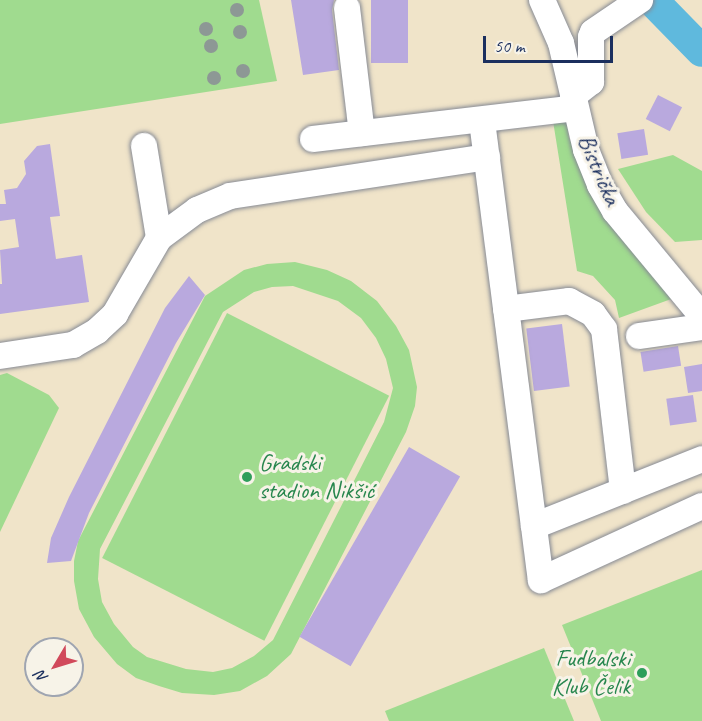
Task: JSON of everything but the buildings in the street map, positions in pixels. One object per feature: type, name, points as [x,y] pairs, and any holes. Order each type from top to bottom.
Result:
[{"type":"street","name":"Bistrička","points":[[542,0],[561,43],[586,150],[600,185],[615,211],[702,315]]},
{"type":"street","points":[[313,139],[482,121],[574,102],[591,82],[593,32],[640,0]]},
{"type":"street","points":[[347,8],[362,134]]},
{"type":"street","points":[[482,121],[541,580],[702,506]]},
{"type":"street","points":[[144,146],[159,238]]},
{"type":"street","points":[[0,356],[73,345],[97,331],[115,314],[159,238],[197,210],[230,196],[487,157]]},
{"type":"street","points":[[506,309],[569,301],[593,314],[604,329],[623,491]]},
{"type":"street","points":[[639,336],[702,327]]},
{"type":"street","points":[[618,441],[644,464],[663,475]]},
{"type":"street","points":[[534,526],[702,459]]},
{"type":"green space","points":[[0,0],[259,0],[277,81],[0,124]]},
{"type":"green space","points":[[567,119],[569,138],[606,211],[639,260],[674,298],[619,318],[615,300],[593,276],[577,271],[553,121]]},
{"type":"green space","points":[[673,155],[702,171],[702,240],[675,242],[646,212],[618,169]]},
{"type":"green space","points":[[295,262],[327,270],[351,281],[377,301],[396,326],[409,350],[417,387],[415,406],[406,432],[291,654],[267,676],[240,691],[214,695],[182,693],[136,678],[117,664],[94,637],[79,609],[74,581],[74,561],[78,541],[205,296],[244,270],[267,264]],"holes":[[[293,286],[338,301],[361,318],[376,338],[386,359],[393,388],[384,422],[273,640],[254,656],[232,668],[213,672],[186,669],[147,657],[133,647],[114,624],[102,602],[98,579],[100,549],[223,312],[254,292],[272,287]]]},
{"type":"green space","name":"Gradski stadion Nikšić","points":[[227,313],[389,396],[264,641],[102,558]]},
{"type":"green space","points":[[7,373],[49,395],[59,408],[0,532],[0,375]]},
{"type":"green space","name":"Fudbalski Klub Čelik","points":[[702,570],[702,721],[601,721],[562,625]]},
{"type":"green space","points":[[544,648],[574,721],[389,721],[385,711]]},
{"type":"waterway","points":[[652,0],[702,51]]},
{"type":"place","name":"Gradski stadion Nikšić","points":[[247,477]]},
{"type":"place","name":"Fudbalski Klub Čelik","points":[[642,673]]}]
